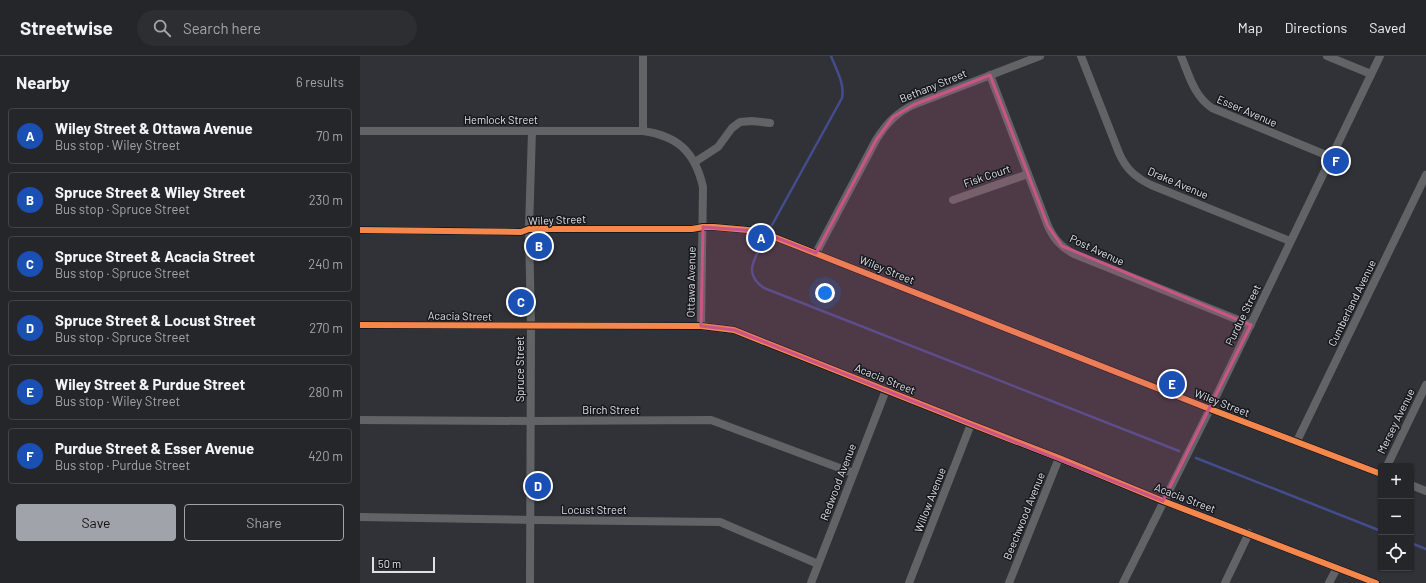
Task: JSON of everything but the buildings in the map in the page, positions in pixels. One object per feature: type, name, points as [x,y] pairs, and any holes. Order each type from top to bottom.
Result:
[{"type":"street","points":[[643,56],[643,131]]},
{"type":"street","name":"Bethany Street","points":[[816,253],[876,140],[893,117],[899,112],[913,105],[1040,56]]},
{"type":"street","name":"Drake Avenue","points":[[1082,56],[1119,153],[1123,162],[1132,174],[1151,185],[1290,241]]},
{"type":"street","name":"Esser Avenue","points":[[1181,56],[1197,94],[1206,104],[1212,108],[1331,158]]},
{"type":"street","points":[[1327,56],[1371,74]]},
{"type":"street","name":"Purdue Street","points":[[1123,583],[1251,325],[1380,56]]},
{"type":"street","name":"Post Avenue","points":[[990,75],[1028,174],[1056,241],[1067,251],[1251,325]]},
{"type":"street","points":[[695,162],[718,147],[732,128],[740,122],[752,121],[770,123]]},
{"type":"street","name":"Hemlock Street","points":[[360,131],[643,131]]},
{"type":"street","name":"Spruce Street","points":[[530,583],[531,326],[529,229],[532,131]]},
{"type":"street","name":"Ottawa Avenue","points":[[643,131],[657,133],[671,139],[685,150],[695,162],[700,175],[703,187],[701,326]]},
{"type":"street","name":"Fisk Court","points":[[953,200],[1028,174]]},
{"type":"street","name":"Cumberland Avenue","points":[[1297,441],[1426,175]]},
{"type":"street","name":"Wiley Street","points":[[360,230],[521,232],[529,229],[692,229],[703,227],[759,230],[1210,409],[1378,473]]},
{"type":"street","name":"Acacia Street","points":[[360,325],[701,326],[734,330],[1059,458],[1163,501],[1376,583]]},
{"type":"street","name":"Mersey Avenue","points":[[1388,463],[1426,385]]},
{"type":"street","name":"Redwood Avenue","points":[[811,583],[886,390]]},
{"type":"street","name":"Birch Street","points":[[360,420],[711,420],[853,474]]},
{"type":"street","name":"Willow Avenue","points":[[909,583],[971,424]]},
{"type":"street","name":"Beechwood Avenue","points":[[1009,583],[1059,458]]},
{"type":"street","points":[[1414,486],[1426,491]]},
{"type":"street","name":"Locust Street","points":[[360,517],[720,522],[818,564]]},
{"type":"street","points":[[1225,583],[1249,533]]},
{"type":"street","points":[[1329,583],[1337,568]]},
{"type":"highlighted area","points":[[990,75],[1048,226],[1062,246],[1251,325],[1163,501],[734,330],[701,326],[703,227],[759,231],[816,253],[876,140],[893,117],[913,105]]},
{"type":"waterway","points":[[772,225],[842,98],[843,93],[841,82],[831,56]]},
{"type":"waterway","points":[[763,242],[752,266],[752,272],[758,283],[764,288],[1179,451]]},
{"type":"waterway","points":[[1196,458],[1378,530]]},
{"type":"waterway","points":[[1414,544],[1426,549]]},
{"type":"cycle path","points":[[360,230],[521,232],[529,229],[692,229],[714,227],[759,231],[1210,409],[1378,473]]},
{"type":"cycle path","points":[[360,325],[701,326],[734,330],[1059,458],[1163,501],[1376,583]]},
{"type":"place","name":"Purdue Street & Esser Avenue","points":[[1336,161]]},
{"type":"place","name":"Wiley Street & Ottawa Avenue","points":[[761,238]]},
{"type":"place","name":"Spruce Street & Wiley Street","points":[[539,246]]},
{"type":"place","name":"Spruce Street & Acacia Street","points":[[521,302]]},
{"type":"place","name":"Wiley Street & Purdue Street","points":[[1172,384]]},
{"type":"place","name":"Spruce Street & Locust Street","points":[[538,486]]}]
